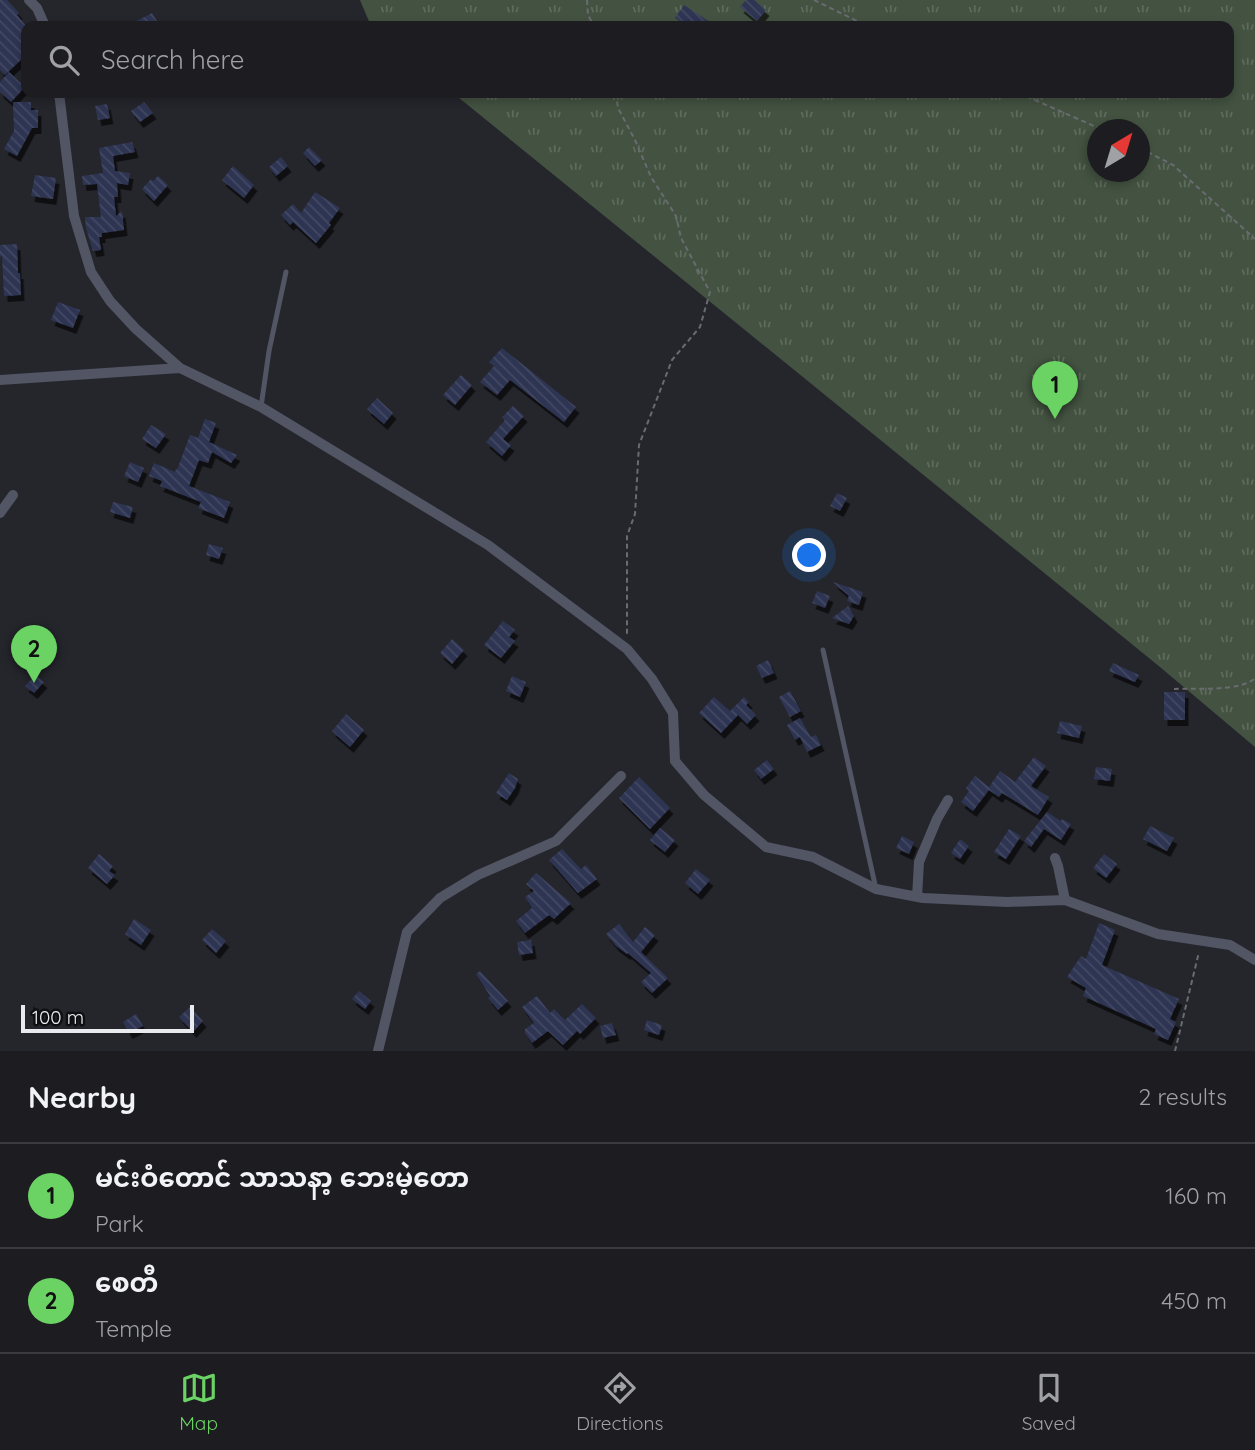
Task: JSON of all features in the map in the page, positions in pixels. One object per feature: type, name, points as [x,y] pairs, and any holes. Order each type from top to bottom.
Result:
[{"type":"street","points":[[29,0],[37,8],[43,21]]},
{"type":"street","points":[[60,98],[74,216],[91,272],[110,301],[136,329],[180,368],[261,407],[488,545],[626,649],[652,679],[673,713],[675,761],[704,795],[766,847],[813,857],[876,889],[917,897],[1007,902],[1065,900],[1158,934],[1230,945],[1255,960]]},
{"type":"street","points":[[0,380],[180,368]]},
{"type":"street","points":[[0,513],[13,495]]},
{"type":"street","points":[[378,1051],[407,932],[440,898],[478,875],[556,841],[621,776]]},
{"type":"street","points":[[917,897],[919,862],[948,800]]},
{"type":"street","points":[[1055,858],[1065,900]]},
{"type":"lane","points":[[261,407],[269,351],[286,272]]},
{"type":"lane","points":[[823,650],[876,889]]},
{"type":"path","points":[[587,0],[591,21]]},
{"type":"path","points":[[814,0],[857,21]]},
{"type":"path","points":[[617,98],[618,108],[651,177],[676,216],[681,239],[710,292],[701,327],[672,360],[639,445],[635,514],[627,536],[626,649]]},
{"type":"path","points":[[1029,98],[1087,123]]},
{"type":"path","points":[[1150,153],[1173,164],[1255,239]]},
{"type":"path","points":[[1174,689],[1234,687],[1250,683],[1255,678]]},
{"type":"path","points":[[1175,1051],[1202,941]]},
{"type":"green space","points":[[360,0],[1255,0],[1255,747],[459,98],[1234,98],[1234,21],[369,21]]},
{"type":"building","points":[[0,0],[7,0],[19,13],[17,15],[22,21],[21,60],[5,75],[0,70]]},
{"type":"building","points":[[746,0],[754,0],[766,10],[757,21],[740,7]]},
{"type":"building","points":[[684,5],[708,21],[680,21],[675,18]]},
{"type":"building","points":[[152,13],[157,21],[137,21]]},
{"type":"building","points":[[9,72],[21,83],[21,91],[11,102],[0,92],[0,82]]},
{"type":"building","points":[[13,102],[31,102],[31,110],[38,110],[38,128],[32,128],[17,156],[4,149],[14,131]]},
{"type":"building","points":[[144,102],[153,113],[140,122],[131,111]]},
{"type":"building","points":[[107,104],[110,118],[98,120],[95,106]]},
{"type":"building","points":[[132,142],[135,152],[113,156],[115,171],[130,173],[128,185],[117,183],[118,197],[114,197],[116,216],[122,211],[124,230],[102,233],[102,237],[99,237],[101,250],[93,251],[85,217],[101,217],[97,184],[83,185],[82,176],[103,173],[99,148]]},
{"type":"building","points":[[309,147],[322,160],[315,166],[303,153]]},
{"type":"building","points":[[281,157],[288,166],[276,176],[269,167]]},
{"type":"building","points":[[233,166],[254,185],[244,198],[222,180]]},
{"type":"building","points":[[35,175],[56,178],[53,199],[31,196]]},
{"type":"building","points":[[158,176],[168,185],[154,201],[142,189]]},
{"type":"building","points":[[315,192],[340,208],[329,223],[331,225],[316,243],[293,222],[290,225],[281,215],[293,204],[301,213]]},
{"type":"building","points":[[17,244],[21,295],[4,296],[0,245]]},
{"type":"building","points":[[58,302],[80,310],[73,328],[51,320]]},
{"type":"building","points":[[502,348],[576,407],[564,422],[510,380],[497,395],[480,382],[494,366],[489,362]]},
{"type":"building","points":[[461,375],[472,385],[455,405],[443,395]]},
{"type":"building","points":[[377,398],[393,413],[384,424],[367,409]]},
{"type":"building","points":[[513,406],[524,416],[503,439],[511,445],[502,456],[486,442],[505,420],[502,417]]},
{"type":"building","points":[[205,419],[216,423],[209,442],[237,455],[231,463],[212,452],[208,463],[199,460],[189,486],[230,502],[224,518],[198,508],[201,502],[160,486],[162,481],[149,476],[154,463],[175,472],[177,470],[190,435],[198,438]]},
{"type":"building","points":[[151,425],[166,434],[156,448],[142,439]]},
{"type":"building","points":[[130,462],[144,468],[138,482],[124,476]]},
{"type":"building","points":[[837,493],[847,498],[840,511],[830,506]]},
{"type":"building","points":[[113,502],[133,507],[130,518],[110,512]]},
{"type":"building","points":[[209,544],[223,548],[219,559],[206,555]]},
{"type":"building","points":[[833,582],[863,592],[859,605],[847,601],[849,596]]},
{"type":"building","points":[[817,591],[830,596],[825,608],[812,603]]},
{"type":"building","points":[[848,606],[854,616],[849,624],[832,618]]},
{"type":"building","points":[[503,621],[515,630],[509,637],[515,641],[501,658],[484,645]]},
{"type":"building","points":[[452,639],[464,650],[452,664],[440,653]]},
{"type":"building","points":[[768,660],[774,673],[762,678],[756,666]]},
{"type":"building","points":[[1113,663],[1139,675],[1135,682],[1109,671]]},
{"type":"building","points":[[35,675],[44,682],[34,693],[25,686]]},
{"type":"building","points":[[512,676],[526,682],[520,697],[506,691]]},
{"type":"building","points":[[790,691],[801,711],[790,717],[779,697]]},
{"type":"building","points":[[1164,692],[1185,692],[1185,720],[1164,720]]},
{"type":"building","points":[[714,697],[730,711],[744,697],[749,702],[746,705],[756,715],[747,724],[738,715],[721,733],[699,713]]},
{"type":"building","points":[[346,714],[364,730],[350,747],[332,731]]},
{"type":"building","points":[[800,718],[811,737],[816,735],[821,745],[807,752],[800,737],[795,740],[787,725]]},
{"type":"building","points":[[1060,721],[1082,726],[1079,738],[1057,733]]},
{"type":"building","points":[[1034,757],[1046,766],[1031,786],[1049,797],[1038,815],[1002,793],[999,797],[989,790],[973,811],[961,802],[969,791],[966,788],[975,776],[989,787],[1000,771],[1015,782]]},
{"type":"building","points":[[767,760],[774,769],[761,779],[754,770]]},
{"type":"building","points":[[1096,767],[1112,769],[1110,781],[1094,779]]},
{"type":"building","points":[[509,773],[518,779],[507,800],[496,793]]},
{"type":"building","points":[[639,777],[670,808],[650,829],[619,798]]},
{"type":"building","points":[[1047,812],[1071,824],[1061,840],[1044,829],[1031,847],[1024,841]]},
{"type":"building","points":[[1150,826],[1174,838],[1167,851],[1143,839]]},
{"type":"building","points":[[660,828],[675,840],[665,852],[650,840]]},
{"type":"building","points":[[1009,829],[1021,836],[1006,859],[994,852]]},
{"type":"building","points":[[902,836],[914,842],[909,854],[896,848]]},
{"type":"building","points":[[960,839],[969,846],[960,859],[951,853]]},
{"type":"building","points":[[562,849],[581,869],[586,865],[597,879],[578,893],[549,860]]},
{"type":"building","points":[[99,854],[113,866],[109,871],[115,875],[107,884],[88,868]]},
{"type":"building","points":[[1104,854],[1117,864],[1106,878],[1093,868]]},
{"type":"building","points":[[696,869],[710,880],[698,894],[685,883]]},
{"type":"building","points":[[536,873],[571,903],[554,919],[549,915],[525,933],[516,921],[532,908],[525,897],[534,891],[526,884]]},
{"type":"building","points":[[134,919],[151,930],[141,945],[125,934]]},
{"type":"building","points":[[1099,923],[1115,930],[1102,965],[1179,999],[1170,1019],[1176,1022],[1168,1040],[1154,1034],[1156,1029],[1083,996],[1086,988],[1067,977],[1081,956],[1086,959]]},
{"type":"building","points":[[619,924],[633,942],[645,927],[655,935],[641,952],[668,978],[652,993],[641,982],[651,973],[616,946],[606,934]]},
{"type":"building","points":[[212,929],[226,941],[216,953],[202,940]]},
{"type":"building","points":[[531,940],[533,953],[519,955],[517,942]]},
{"type":"building","points":[[480,971],[508,1001],[498,1010],[488,998],[490,996],[476,974]]},
{"type":"building","points":[[359,991],[371,1001],[365,1009],[352,999]]},
{"type":"building","points":[[537,996],[550,1013],[554,1009],[565,1020],[582,1004],[596,1018],[580,1034],[577,1031],[563,1045],[548,1031],[532,1043],[525,1029],[534,1023],[522,1007]]},
{"type":"building","points":[[190,1007],[203,1021],[193,1032],[179,1017]]},
{"type":"building","points":[[136,1014],[143,1026],[129,1033],[123,1022]]},
{"type":"building","points":[[647,1020],[662,1025],[659,1035],[644,1030]]},
{"type":"building","points":[[612,1023],[616,1035],[603,1038],[600,1026]]},
{"type":"place","name":"မင်းဝံတောင် သာသနာ့ ‌ဘေးမဲ့တော","points":[[1055,419]]},
{"type":"place","name":"စေတီ","points":[[34,683]]}]
